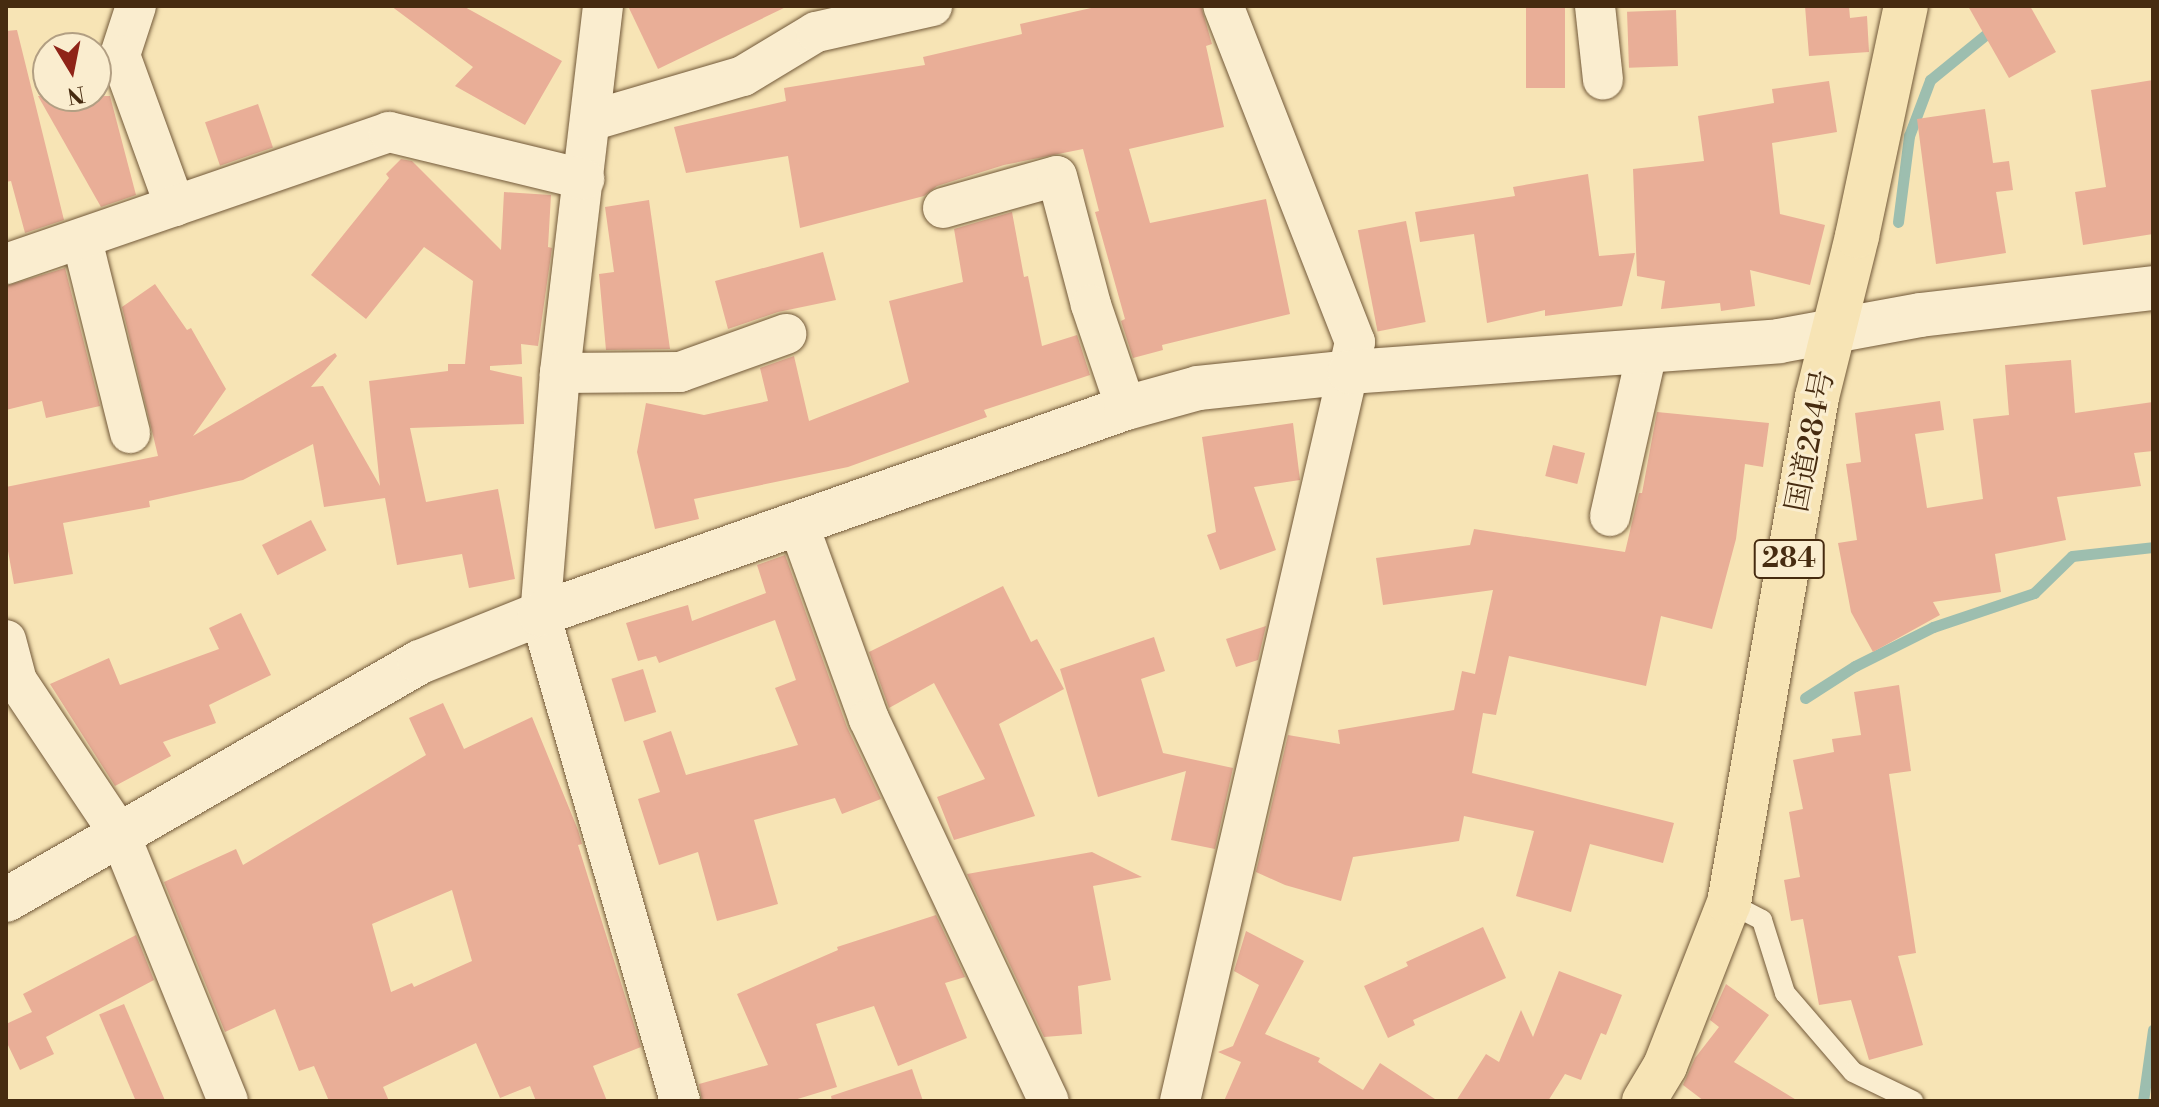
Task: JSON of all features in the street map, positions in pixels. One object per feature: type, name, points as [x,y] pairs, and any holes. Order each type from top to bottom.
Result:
[{"type":"highway","name":"国道284号","points":[[1644,1101],[1665,1066],[1729,903],[1817,397],[1906,6]]},
{"type":"street","points":[[136,6],[120,55],[175,206]]},
{"type":"street","points":[[603,6],[560,373],[540,614],[680,1101]]},
{"type":"street","points":[[590,121],[743,76],[816,32],[932,6]]},
{"type":"street","points":[[1180,1101],[1355,342],[1223,6]]},
{"type":"street","points":[[1595,6],[1603,80]]},
{"type":"street","points":[[6,264],[389,132],[584,179]]},
{"type":"street","points":[[943,208],[1057,176],[1091,305],[1126,408]]},
{"type":"street","points":[[82,240],[130,433]]},
{"type":"street","points":[[6,900],[420,662],[540,614],[799,526],[1126,408],[1198,388],[1350,372],[1779,341],[1920,315],[2153,288]]},
{"type":"street","points":[[560,373],[680,372],[786,334]]},
{"type":"street","points":[[1610,516],[1647,352]]},
{"type":"street","points":[[799,526],[869,719],[1049,1101]]},
{"type":"street","points":[[6,640],[11,683],[120,835],[228,1101]]},
{"type":"lane","points":[[1729,903],[1762,920],[1785,993],[1853,1072],[1913,1101]]},
{"type":"building","points":[[391,6],[463,6],[562,61],[525,125],[455,86],[473,67]]},
{"type":"building","points":[[628,6],[788,6],[658,69]]},
{"type":"building","points":[[1100,6],[1201,6],[1212,44],[1206,46],[1224,127],[1129,149],[1150,223],[1266,199],[1290,314],[1162,345],[1163,350],[1133,358],[1121,321],[1125,319],[1095,212],[1099,211],[1083,149],[1004,165],[937,186],[924,196],[800,228],[788,156],[686,173],[674,127],[786,101],[784,88],[925,65],[923,57],[1022,34],[1020,24]]},
{"type":"building","points":[[1526,6],[1565,6],[1565,88],[1526,88]]},
{"type":"building","points":[[1805,6],[1849,6],[1850,18],[1867,16],[1869,52],[1809,56]]},
{"type":"building","points":[[1968,6],[2030,6],[2056,52],[2009,78]]},
{"type":"building","points":[[1676,10],[1678,66],[1629,68],[1627,12]]},
{"type":"building","points":[[17,30],[32,91],[32,112],[37,112],[64,220],[25,233],[11,181],[6,182],[6,31]]},
{"type":"building","points":[[2153,80],[2153,234],[2083,245],[2075,192],[2106,187],[2091,90]]},
{"type":"building","points":[[1829,81],[1837,132],[1772,143],[1780,214],[1825,225],[1810,285],[1750,270],[1755,306],[1721,311],[1720,303],[1661,309],[1665,281],[1637,276],[1633,169],[1704,161],[1698,116],[1774,103],[1772,89]]},
{"type":"building","points":[[112,104],[136,195],[101,207],[47,112],[112,112]]},
{"type":"building","points":[[258,104],[273,147],[220,166],[205,122]]},
{"type":"building","points":[[1985,109],[1993,163],[2009,161],[2013,190],[1996,192],[2006,253],[1936,264],[1917,119]]},
{"type":"building","points":[[401,159],[412,161],[501,250],[504,192],[551,195],[548,247],[552,248],[538,346],[521,344],[522,364],[490,366],[490,370],[522,377],[524,424],[410,428],[426,502],[498,489],[515,579],[469,588],[462,554],[397,565],[385,498],[324,507],[313,444],[243,480],[149,501],[150,507],[63,523],[73,574],[14,584],[6,540],[6,487],[158,456],[122,307],[155,284],[187,330],[191,328],[226,389],[193,436],[335,353],[337,356],[311,387],[323,386],[380,486],[369,381],[448,371],[448,364],[465,364],[473,281],[424,247],[366,319],[311,275],[389,178],[386,174]]},
{"type":"building","points":[[1588,174],[1599,256],[1635,253],[1622,306],[1545,316],[1545,310],[1487,323],[1474,234],[1420,242],[1415,212],[1515,196],[1513,187]]},
{"type":"building","points":[[649,200],[670,349],[606,350],[599,274],[614,272],[605,207]]},
{"type":"building","points":[[1012,212],[1024,277],[1028,276],[1042,346],[1077,335],[1090,375],[984,410],[987,417],[848,467],[694,499],[699,519],[655,529],[637,452],[646,403],[704,415],[768,401],[760,368],[794,356],[809,421],[909,382],[889,301],[963,282],[954,229]]},
{"type":"building","points":[[1406,221],[1426,322],[1378,331],[1358,230]]},
{"type":"building","points":[[823,252],[836,300],[778,312],[728,329],[715,281]]},
{"type":"building","points":[[65,268],[100,406],[46,418],[42,401],[6,410],[6,286]]},
{"type":"building","points":[[2071,360],[2075,413],[2153,402],[2153,451],[2134,453],[2141,486],[2057,497],[2066,540],[1995,554],[2001,592],[1933,602],[1940,615],[1873,652],[1851,612],[1838,543],[1857,540],[1846,464],[1861,462],[1855,413],[1940,401],[1944,430],[1915,434],[1927,508],[1983,499],[1973,419],[2009,415],[2005,365]]},
{"type":"building","points":[[1657,412],[1769,423],[1763,467],[1745,464],[1736,539],[1712,629],[1661,616],[1646,686],[1509,656],[1496,715],[1483,713],[1472,773],[1674,823],[1663,863],[1590,844],[1571,912],[1516,896],[1534,831],[1464,816],[1459,841],[1353,857],[1341,901],[1285,885],[1256,872],[1288,735],[1340,744],[1338,730],[1454,710],[1462,671],[1475,674],[1493,590],[1383,605],[1376,558],[1470,545],[1474,529],[1625,552],[1639,493],[1642,493]]},
{"type":"building","points":[[1293,423],[1300,480],[1254,487],[1276,550],[1220,570],[1207,535],[1216,532],[1202,437]]},
{"type":"building","points":[[1553,445],[1585,453],[1577,484],[1545,476]]},
{"type":"building","points":[[311,520],[326,550],[277,575],[262,545]]},
{"type":"building","points":[[785,555],[847,727],[881,799],[842,814],[835,798],[754,820],[778,904],[717,921],[698,852],[659,865],[638,799],[660,792],[643,741],[671,731],[686,775],[798,745],[775,688],[796,680],[775,620],[659,663],[656,656],[638,661],[626,623],[688,605],[692,621],[766,593],[757,565]]},
{"type":"building","points":[[1003,586],[1031,642],[1037,639],[1064,689],[999,724],[1035,816],[954,840],[937,797],[985,779],[934,683],[889,708],[869,652]]},
{"type":"building","points":[[241,613],[271,675],[209,705],[216,723],[163,742],[171,756],[115,786],[50,684],[109,658],[120,685],[219,649],[209,628]]},
{"type":"building","points":[[1266,626],[1258,660],[1236,667],[1226,639]]},
{"type":"building","points":[[1154,637],[1165,671],[1141,679],[1163,753],[1233,768],[1215,849],[1171,840],[1186,771],[1098,797],[1060,669]]},
{"type":"building","points":[[643,669],[656,712],[625,722],[611,679]]},
{"type":"building","points":[[1899,685],[1911,771],[1889,774],[1916,953],[1898,956],[1923,1045],[1869,1060],[1851,1000],[1819,1005],[1803,919],[1791,921],[1784,880],[1800,877],[1789,812],[1803,809],[1793,760],[1834,752],[1832,739],[1861,735],[1854,692]]},
{"type":"building","points":[[443,703],[464,749],[532,717],[578,830],[582,844],[578,845],[641,1047],[593,1066],[607,1101],[536,1101],[530,1086],[500,1098],[476,1043],[383,1087],[389,1101],[329,1101],[314,1066],[299,1071],[275,1009],[225,1032],[164,882],[236,849],[243,865],[426,755],[409,718]],"holes":[[[452,890],[472,961],[414,987],[412,983],[391,992],[372,924]]]},
{"type":"building","points":[[1092,852],[1142,877],[1093,886],[1111,980],[1078,986],[1082,1034],[1044,1037],[967,874]]},
{"type":"building","points":[[936,915],[965,977],[945,983],[967,1038],[898,1066],[874,1006],[816,1024],[837,1087],[791,1101],[702,1101],[699,1084],[768,1065],[737,994],[838,950],[837,947]]},
{"type":"building","points":[[1483,927],[1506,978],[1413,1020],[1415,1025],[1388,1038],[1364,986],[1408,966],[1406,962]]},
{"type":"building","points":[[1246,931],[1304,961],[1265,1034],[1320,1058],[1318,1062],[1363,1090],[1380,1063],[1438,1101],[1224,1101],[1241,1062],[1218,1052],[1233,1046],[1259,985],[1234,971]]},
{"type":"building","points":[[136,935],[154,980],[46,1037],[54,1054],[20,1070],[6,1041],[6,1024],[32,1012],[23,994]]},
{"type":"building","points":[[1559,971],[1622,995],[1606,1035],[1601,1033],[1581,1080],[1565,1074],[1548,1101],[1456,1101],[1486,1054],[1499,1062],[1521,1010],[1533,1037]]},
{"type":"building","points":[[1726,984],[1769,1015],[1734,1062],[1798,1101],[1704,1101],[1683,1085],[1695,1058],[1719,1027],[1710,1020]]},
{"type":"building","points":[[124,1004],[165,1101],[136,1101],[99,1015]]},
{"type":"building","points":[[912,1069],[923,1101],[832,1101],[831,1096]]},
{"type":"waterway","points":[[1898,222],[1909,136],[1930,80],[1995,27]]},
{"type":"waterway","points":[[1805,698],[1855,666],[1933,627],[2034,593],[2072,556],[2153,547]]},
{"type":"waterway","points":[[2143,1101],[2153,1030]]}]
